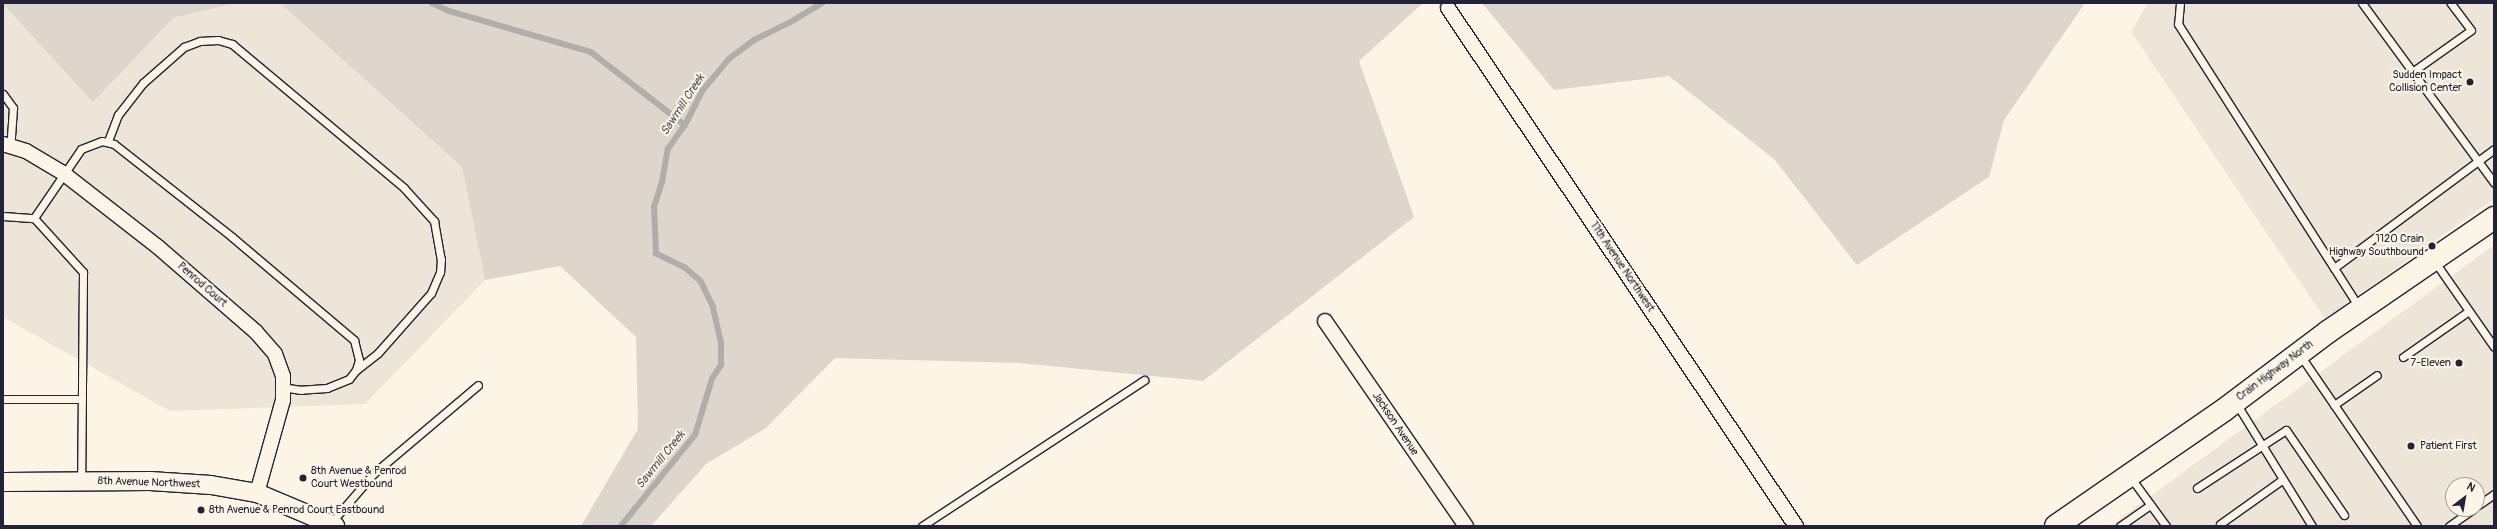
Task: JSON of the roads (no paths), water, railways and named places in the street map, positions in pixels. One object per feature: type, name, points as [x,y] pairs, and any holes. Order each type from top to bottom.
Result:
[{"type":"main road","name":"Crain Highway North","points":[[2056,526],[2235,402],[2360,309],[2493,219]]},
{"type":"street","name":"11th Avenue Northwest","points":[[1448,8],[1796,526]]},
{"type":"street","name":"Penrod Court","points":[[7,146],[26,151],[63,173],[158,247],[256,332],[275,354],[283,376],[283,400],[257,493]]},
{"type":"street","name":"Jackson Avenue","points":[[1325,321],[1466,526]]},
{"type":"street","name":"8th Avenue Northwest","points":[[3,482],[157,481],[211,485],[257,493],[332,525]]},
{"type":"lane","points":[[2180,3],[2178,24],[2360,309]]},
{"type":"lane","points":[[2362,3],[2494,184]]},
{"type":"lane","points":[[2412,72],[2471,30],[2451,3]]},
{"type":"lane","points":[[108,141],[118,114],[143,83],[184,47],[200,41],[218,40],[232,44],[404,188],[434,221],[441,259],[440,272],[432,293],[378,354],[356,370],[349,379],[327,388],[301,390],[283,387]]},
{"type":"lane","points":[[3,94],[13,108],[7,146]]},
{"type":"lane","points":[[34,218],[63,173],[81,149],[91,143],[108,141],[127,153],[232,237],[346,332],[354,340],[358,350],[359,360],[356,370]]},
{"type":"lane","points":[[2334,268],[2494,149]]},
{"type":"lane","points":[[3,216],[34,218],[83,272],[81,481]]},
{"type":"lane","points":[[2433,259],[2494,347]]},
{"type":"lane","points":[[2403,357],[2469,311]]},
{"type":"lane","points":[[2299,353],[2417,526]]},
{"type":"lane","points":[[2334,405],[2377,375]]},
{"type":"lane","points":[[922,526],[1144,380]]},
{"type":"lane","points":[[332,525],[374,474],[478,385]]},
{"type":"lane","points":[[3,399],[82,399]]},
{"type":"lane","points":[[2235,402],[2282,480],[2312,526]]},
{"type":"lane","points":[[2197,488],[2249,452],[2262,447],[2286,430],[2344,515]]},
{"type":"lane","points":[[2130,476],[2166,526]]},
{"type":"lane","points":[[2220,524],[2282,480]]},
{"type":"lane","points":[[2485,500],[2494,494]]},
{"type":"lane","points":[[2120,526],[2150,505]]},
{"type":"lane","points":[[2449,526],[2462,517]]},
{"type":"waterway","points":[[432,3],[449,11],[591,52],[685,125]]},
{"type":"waterway","name":"Sawmill Creek","points":[[621,526],[695,435],[712,379],[721,365],[721,343],[713,307],[701,282],[685,268],[656,254],[654,207],[662,182],[668,149],[685,125],[703,90],[729,59],[754,40],[789,23],[822,3]]},
{"type":"place","name":"Sudden Impact Collision Center","points":[[2470,82]]},
{"type":"place","name":"1120 Crain Highway Southbound","points":[[2432,246]]},
{"type":"place","name":"7-Eleven","points":[[2459,363]]},
{"type":"place","name":"Patient First","points":[[2411,446]]},
{"type":"place","name":"8th Avenue & Penrod Court Westbound","points":[[303,478]]},
{"type":"place","name":"8th Avenue & Penrod Court Eastbound","points":[[201,510]]}]
